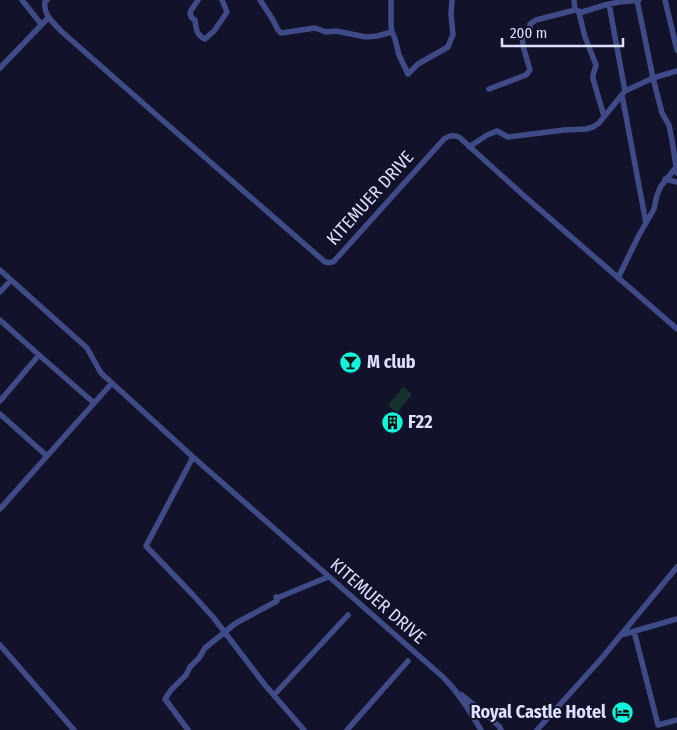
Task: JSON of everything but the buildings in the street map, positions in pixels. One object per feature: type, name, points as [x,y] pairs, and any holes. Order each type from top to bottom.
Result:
[{"type":"street","points":[[22,0],[41,24]]},
{"type":"street","points":[[0,68],[48,18],[44,8],[47,0]]},
{"type":"street","points":[[198,0],[191,8],[190,14],[195,20],[197,32],[205,39],[214,31],[227,12],[222,0]]},
{"type":"street","points":[[260,0],[281,33],[315,28],[326,32],[336,31],[366,37],[392,32]]},
{"type":"street","points":[[391,0],[392,32],[399,55],[408,74],[418,64],[448,47],[453,35],[452,0]]},
{"type":"street","points":[[574,0],[596,65],[593,79],[604,116]]},
{"type":"street","points":[[489,89],[526,75],[530,70],[523,46],[522,34],[536,20],[619,2],[639,0],[653,78],[662,113],[669,125],[677,169],[665,179],[657,195],[654,208],[618,278]]},
{"type":"street","points":[[665,0],[677,50]]},
{"type":"street","points":[[609,4],[646,222]]},
{"type":"street","name":"KITEMUER DRIVE","points":[[48,18],[161,120],[325,262],[333,262],[444,139],[449,135],[454,135],[459,137],[677,329]]},
{"type":"street","points":[[469,147],[497,131],[508,137],[593,127],[624,93],[653,78],[677,71]]},
{"type":"street","points":[[665,179],[677,182]]},
{"type":"street","name":"KITEMUER DRIVE","points":[[0,270],[86,348],[101,373],[112,384],[328,577],[499,726],[501,730]]},
{"type":"street","points":[[0,292],[11,280]]},
{"type":"street","points":[[0,320],[94,403]]},
{"type":"street","points":[[0,401],[39,355]]},
{"type":"street","points":[[0,509],[112,384]]},
{"type":"street","points":[[0,414],[47,456]]},
{"type":"street","points":[[193,457],[146,546],[193,595],[304,730]]},
{"type":"street","points":[[537,730],[621,635],[677,566]]},
{"type":"street","points":[[188,730],[165,699],[186,675],[205,648],[236,623],[277,601],[277,597],[328,577]]},
{"type":"street","points":[[274,695],[348,615]]},
{"type":"street","points":[[621,635],[677,619]]},
{"type":"street","points":[[634,631],[658,725],[677,720]]},
{"type":"street","points":[[0,645],[74,730]]},
{"type":"street","points":[[348,730],[408,661]]},
{"type":"street","name":"KITEMUER DRIVE","points":[[453,687],[462,698],[481,730]]},
{"type":"green space","points":[[403,387],[412,394],[397,413],[388,405]]},
{"type":"place","name":"M club","points":[[351,362]]},
{"type":"place","name":"F22","points":[[392,422]]},
{"type":"place","name":"Royal Castle Hotel","points":[[622,712]]}]
